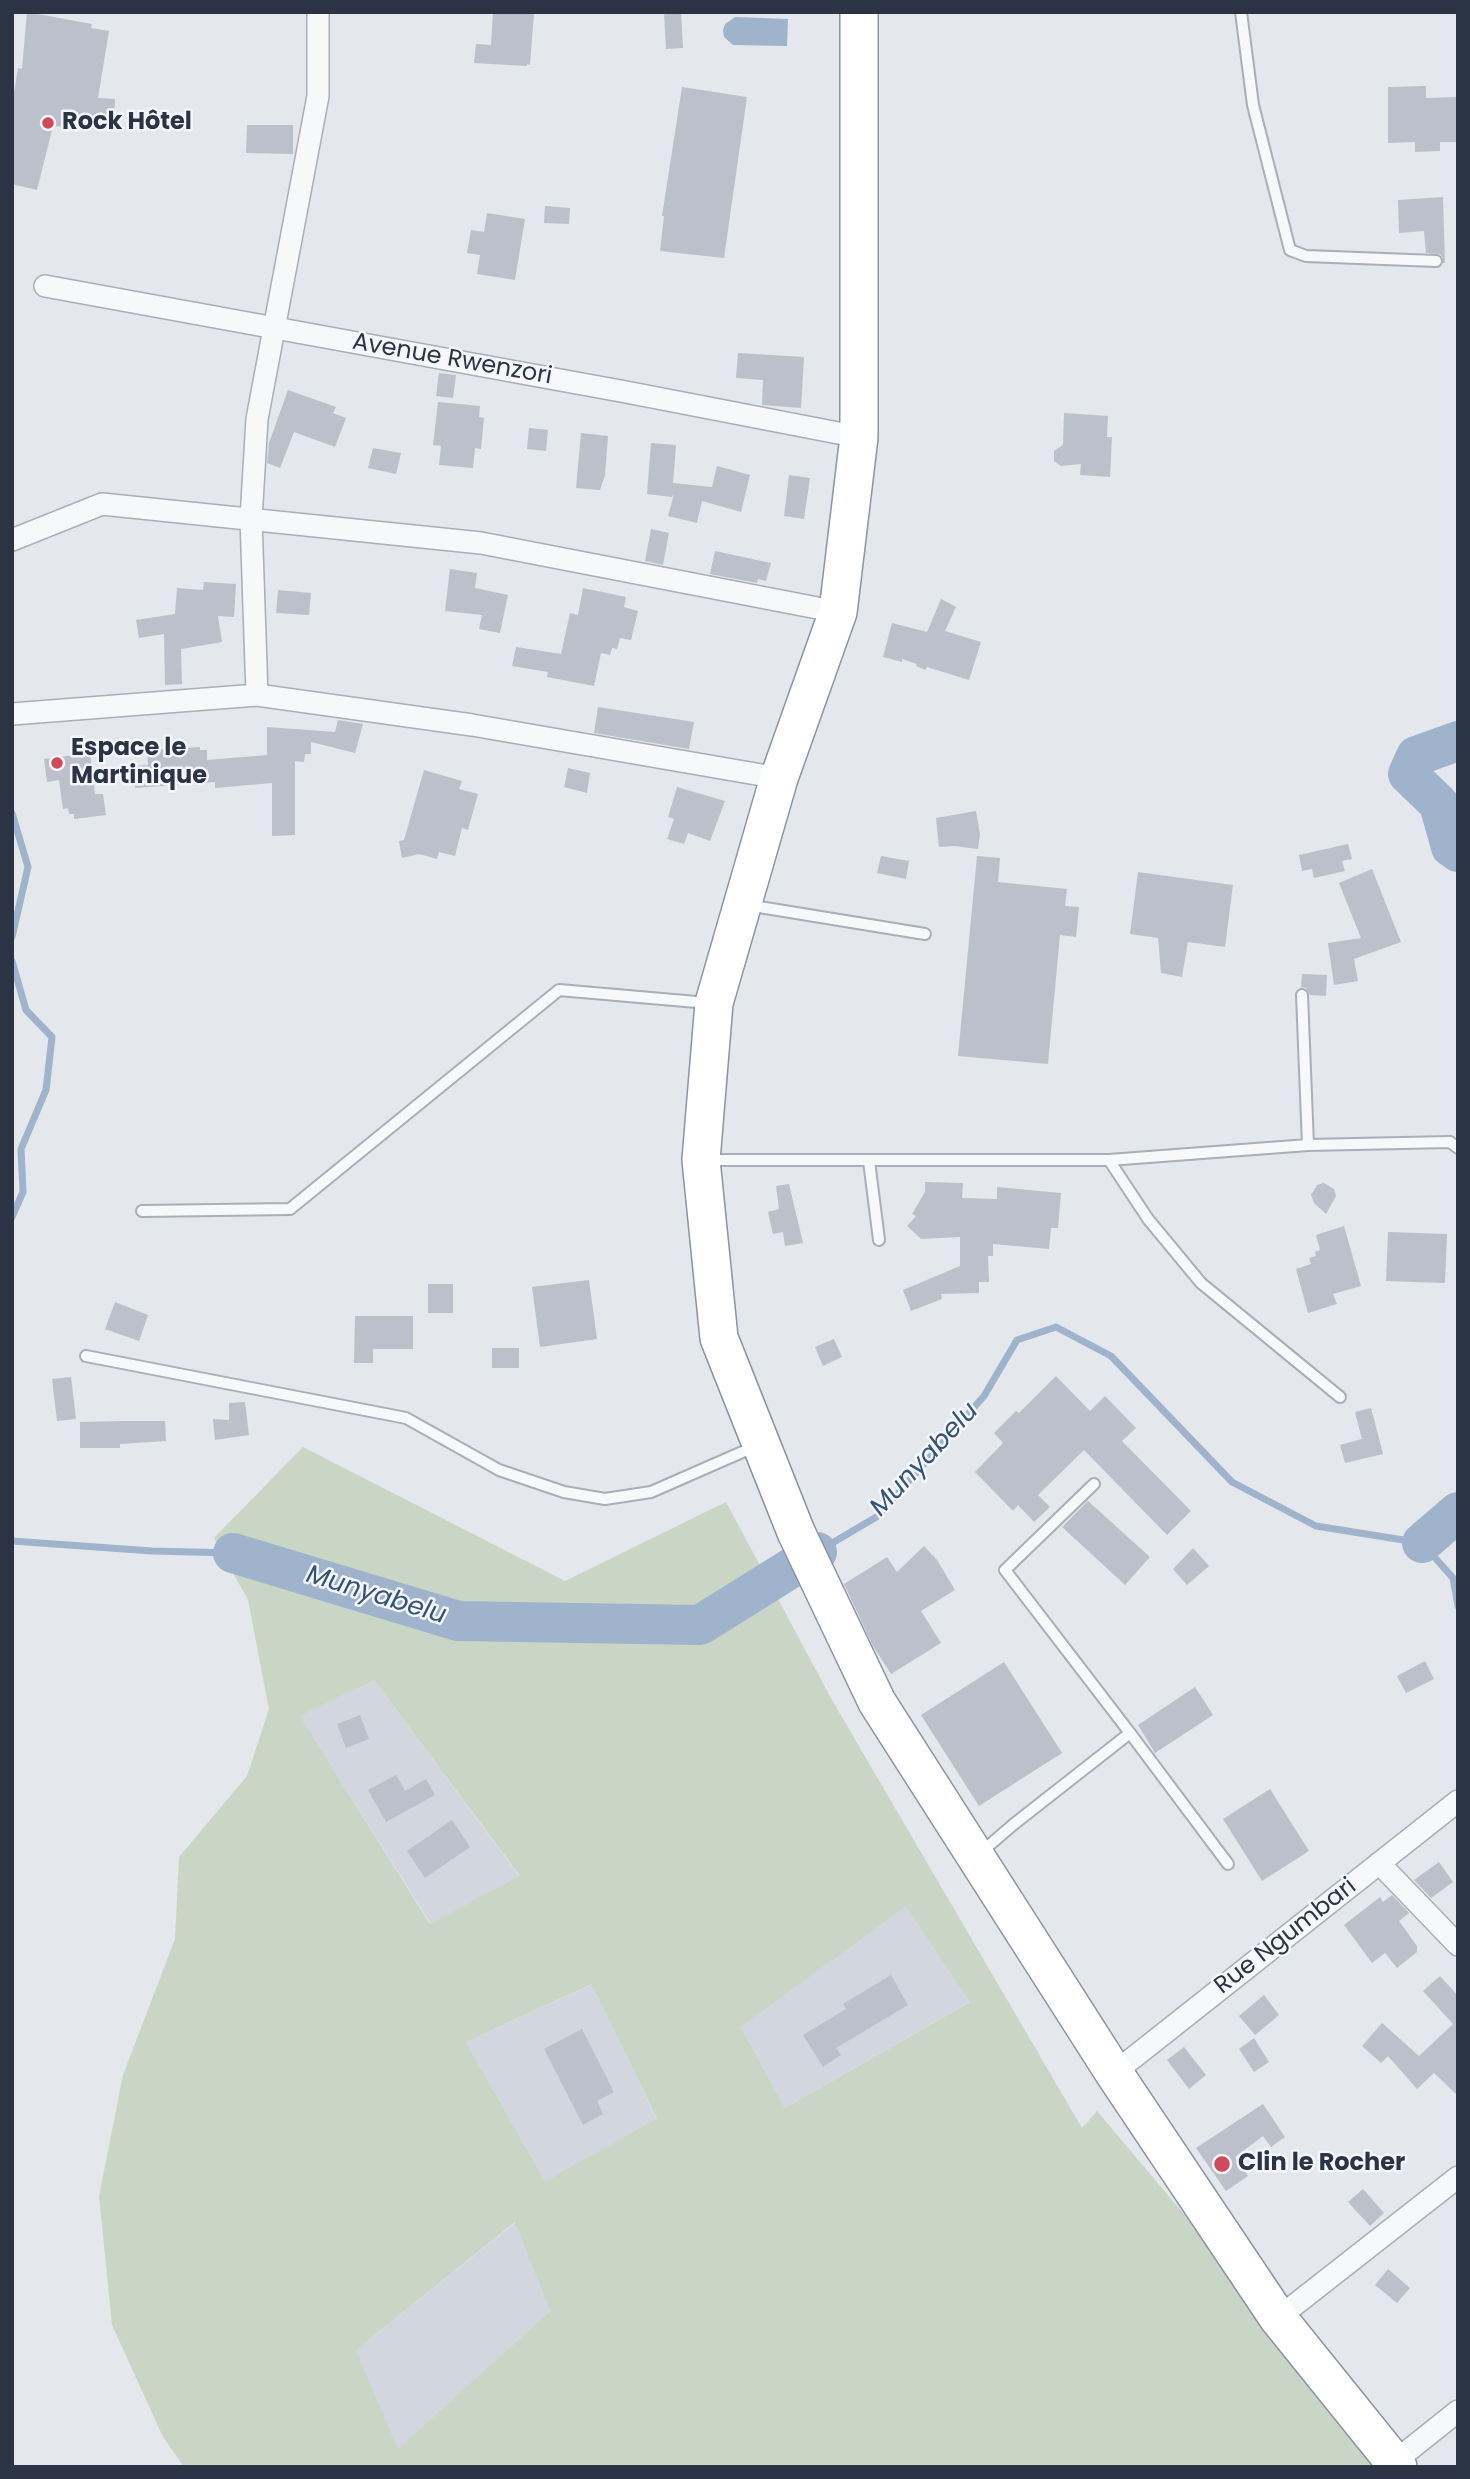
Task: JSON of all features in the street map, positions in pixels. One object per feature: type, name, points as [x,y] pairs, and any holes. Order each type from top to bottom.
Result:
[{"type":"highway","points":[[859,12],[859,437],[838,612],[779,778],[714,1003],[701,1160],[719,1338],[796,1532],[877,1702],[1114,2073],[1278,2318],[1396,2465]]},
{"type":"street","points":[[257,695],[251,519],[257,419],[318,96],[318,12]]},
{"type":"street","name":"Avenue Rwenzori","points":[[44,286],[859,437]]},
{"type":"street","points":[[12,540],[102,504],[481,543],[838,612]]},
{"type":"street","points":[[12,714],[257,695],[472,725],[779,778]]},
{"type":"street","name":"Rue Ngumbari","points":[[1114,2073],[1458,1801]]},
{"type":"street","points":[[1379,1863],[1458,1945]]},
{"type":"street","points":[[1278,2318],[1458,2177]]},
{"type":"street","points":[[1396,2465],[1458,2411]]},
{"type":"lane","points":[[1241,12],[1253,105],[1290,250],[1306,256],[1436,261]]},
{"type":"lane","points":[[741,904],[925,934]]},
{"type":"lane","points":[[142,1211],[290,1209],[559,990],[714,1003]]},
{"type":"lane","points":[[1302,995],[1308,1145]]},
{"type":"lane","points":[[701,1160],[1109,1160],[1308,1145],[1450,1142],[1458,1148]]},
{"type":"lane","points":[[1109,1160],[1147,1219],[1200,1283],[1340,1397]]},
{"type":"lane","points":[[869,1161],[879,1240]]},
{"type":"lane","points":[[86,1356],[406,1418],[499,1470],[564,1492],[606,1499],[652,1492],[760,1444]]},
{"type":"lane","points":[[1094,1484],[1005,1570],[1228,1864]]},
{"type":"lane","points":[[976,1857],[1130,1733]]},
{"type":"shaded area","points":[[374,1680],[520,1877],[431,1924],[299,1715]]},
{"type":"shaded area","points":[[906,1905],[971,2001],[785,2108],[741,2027]]},
{"type":"shaded area","points":[[593,1984],[657,2120],[545,2181],[466,2042]]},
{"type":"shaded area","points":[[516,2222],[550,2311],[398,2450],[356,2350]]},
{"type":"green space","points":[[303,1447],[565,1581],[726,1502],[832,1700],[1082,2128],[1097,2111],[1397,2467],[184,2467],[163,2437],[112,2325],[99,2196],[123,2075],[175,1939],[179,1857],[247,1776],[269,1709],[248,1600],[214,1538]],"holes":[[[374,1680],[520,1876],[430,1924],[300,1716]],[[906,1906],[970,2002],[785,2108],[741,2027]],[[592,1984],[657,2119],[545,2181],[466,2042]],[[515,2222],[550,2311],[398,2449],[356,2350]]]},
{"type":"water","points":[[735,17],[788,19],[787,46],[733,45],[724,37],[723,30],[725,24]]},
{"type":"building","points":[[27,12],[92,24],[91,28],[109,31],[98,98],[115,99],[114,121],[94,120],[94,129],[53,126],[37,190],[12,184],[12,105],[18,68],[22,69]]},
{"type":"building","points":[[493,12],[534,12],[530,65],[474,63],[476,44],[491,45]]},
{"type":"building","points":[[664,12],[681,12],[683,48],[666,49]]},
{"type":"building","points":[[1426,86],[1426,98],[1458,97],[1458,142],[1440,142],[1440,151],[1415,152],[1415,142],[1388,143],[1388,87]]},
{"type":"building","points":[[682,87],[747,97],[724,258],[660,251],[662,216]]},
{"type":"building","points":[[247,125],[293,125],[293,154],[246,153]]},
{"type":"building","points":[[1443,197],[1445,263],[1440,254],[1426,253],[1424,231],[1399,233],[1398,200]]},
{"type":"building","points":[[545,206],[570,208],[569,224],[544,223]]},
{"type":"building","points":[[487,213],[525,219],[515,280],[477,274],[480,255],[467,253],[471,230],[484,232]]},
{"type":"building","points":[[738,353],[804,357],[801,408],[762,405],[763,380],[736,378]]},
{"type":"building","points":[[439,373],[456,375],[453,398],[436,396]]},
{"type":"building","points":[[288,390],[336,407],[333,413],[346,418],[335,447],[294,432],[280,468],[267,463],[269,443]]},
{"type":"building","points":[[438,402],[480,406],[479,417],[484,418],[481,449],[475,448],[473,468],[439,465],[441,446],[433,445]]},
{"type":"building","points":[[1064,413],[1108,416],[1107,437],[1112,437],[1110,477],[1080,475],[1081,464],[1061,466],[1054,461],[1054,451],[1063,445]]},
{"type":"building","points":[[529,428],[548,430],[546,451],[527,449]]},
{"type":"building","points":[[581,433],[608,436],[605,475],[600,490],[576,488]]},
{"type":"building","points":[[651,443],[676,445],[673,483],[712,487],[717,466],[750,475],[741,512],[702,501],[697,523],[668,516],[674,494],[672,497],[647,494]]},
{"type":"building","points":[[373,448],[401,453],[396,474],[368,468]]},
{"type":"building","points":[[789,475],[810,478],[804,519],[784,516]]},
{"type":"building","points":[[651,529],[669,533],[663,565],[645,561]]},
{"type":"building","points":[[715,551],[771,563],[766,581],[758,579],[757,583],[710,574]]},
{"type":"building","points":[[450,569],[477,573],[475,588],[508,595],[500,633],[479,629],[482,615],[445,611]]},
{"type":"building","points":[[204,582],[236,584],[234,617],[218,616],[222,642],[181,649],[182,684],[165,685],[164,634],[139,638],[136,620],[175,614],[177,588],[203,590]]},
{"type":"building","points":[[583,588],[626,597],[624,607],[638,611],[631,640],[620,638],[617,649],[612,648],[610,655],[601,653],[594,686],[547,677],[548,672],[512,666],[516,647],[561,654],[570,613],[578,615]]},
{"type":"building","points":[[278,590],[311,593],[309,615],[276,613]]},
{"type":"building","points":[[941,599],[956,607],[945,631],[981,642],[969,680],[927,667],[925,670],[902,659],[902,662],[883,657],[892,623],[927,632]]},
{"type":"building","points":[[598,707],[694,722],[689,749],[594,733]]},
{"type":"building","points":[[338,720],[363,724],[355,753],[311,742],[311,754],[305,754],[304,762],[295,761],[295,835],[272,836],[272,783],[215,788],[215,782],[135,788],[133,766],[148,765],[147,750],[200,747],[200,750],[207,750],[207,760],[267,755],[267,727],[335,732]]},
{"type":"building","points":[[90,753],[95,794],[103,794],[106,815],[74,819],[74,814],[69,814],[68,808],[63,809],[59,780],[47,782],[44,759]]},
{"type":"building","points":[[568,768],[590,773],[587,793],[564,787]]},
{"type":"building","points":[[424,770],[462,781],[459,789],[478,794],[468,830],[462,828],[455,856],[439,852],[437,859],[419,854],[402,858],[399,841],[404,840]]},
{"type":"building","points":[[677,787],[725,801],[710,841],[688,833],[684,844],[667,839],[674,819],[668,817]]},
{"type":"building","points":[[976,811],[980,834],[978,849],[939,847],[936,818]]},
{"type":"building","points":[[1348,844],[1352,859],[1342,861],[1345,871],[1314,878],[1312,869],[1302,871],[1299,855]]},
{"type":"building","points":[[881,856],[909,861],[906,879],[877,873]]},
{"type":"building","points":[[977,856],[1000,858],[998,882],[1067,889],[1065,906],[1079,907],[1076,937],[1060,935],[1048,1064],[958,1056]]},
{"type":"building","points":[[1372,869],[1401,942],[1354,959],[1358,981],[1334,985],[1328,943],[1361,938],[1339,883]]},
{"type":"building","points":[[1138,872],[1233,885],[1225,947],[1188,942],[1182,977],[1161,973],[1158,938],[1130,934]]},
{"type":"building","points":[[1302,974],[1327,975],[1326,996],[1310,995],[1306,988],[1301,987]]},
{"type":"building","points":[[925,1182],[963,1183],[962,1198],[997,1199],[997,1187],[1061,1193],[1058,1228],[1051,1228],[1049,1249],[993,1244],[993,1256],[988,1256],[989,1282],[979,1282],[979,1293],[941,1294],[942,1299],[911,1311],[903,1290],[960,1266],[960,1237],[921,1239],[907,1226],[916,1216],[912,1214],[925,1192]]},
{"type":"building","points":[[1324,1183],[1334,1189],[1336,1196],[1326,1214],[1314,1203],[1311,1195],[1317,1185]]},
{"type":"building","points":[[789,1184],[803,1243],[785,1246],[783,1232],[773,1234],[768,1212],[779,1209],[776,1186]]},
{"type":"building","points":[[1344,1226],[1361,1286],[1333,1294],[1337,1304],[1308,1313],[1296,1269],[1311,1264],[1309,1258],[1316,1256],[1315,1252],[1320,1250],[1316,1235]]},
{"type":"building","points":[[1388,1232],[1447,1234],[1445,1283],[1386,1281]]},
{"type":"building","points":[[589,1280],[597,1339],[540,1347],[532,1287]]},
{"type":"building","points":[[428,1284],[453,1284],[453,1313],[428,1313]]},
{"type":"building","points":[[115,1302],[148,1315],[139,1341],[105,1329]]},
{"type":"building","points":[[355,1316],[413,1316],[413,1349],[373,1349],[373,1363],[354,1363]]},
{"type":"building","points":[[834,1339],[842,1357],[823,1366],[815,1347]]},
{"type":"building","points":[[492,1348],[519,1348],[519,1368],[492,1368]]},
{"type":"building","points":[[1056,1376],[1090,1411],[1105,1396],[1136,1428],[1122,1441],[1191,1511],[1167,1535],[1084,1450],[1038,1495],[1050,1507],[1034,1522],[1018,1505],[1013,1511],[975,1472],[1003,1443],[994,1433],[1016,1411],[1019,1413]]},
{"type":"building","points":[[71,1377],[76,1419],[57,1421],[52,1379]]},
{"type":"building","points":[[245,1402],[249,1435],[215,1440],[213,1419],[229,1420],[229,1403]]},
{"type":"building","points":[[1371,1408],[1383,1454],[1345,1463],[1340,1445],[1362,1439],[1355,1412]]},
{"type":"building","points":[[165,1421],[166,1441],[120,1444],[120,1448],[80,1448],[80,1422]]},
{"type":"building","points":[[1088,1501],[1150,1557],[1125,1585],[1062,1527]]},
{"type":"building","points":[[924,1546],[937,1560],[955,1590],[921,1611],[941,1643],[891,1674],[873,1646],[844,1584],[887,1557],[897,1572]]},
{"type":"building","points":[[1193,1548],[1209,1566],[1187,1585],[1173,1569]]},
{"type":"building","points":[[1425,1661],[1434,1679],[1406,1693],[1397,1676]]},
{"type":"building","points":[[1004,1662],[1062,1753],[979,1806],[921,1715]]},
{"type":"building","points":[[1195,1687],[1213,1715],[1155,1753],[1138,1725]]},
{"type":"building","points":[[360,1715],[369,1739],[346,1748],[337,1724]]},
{"type":"building","points":[[396,1775],[405,1791],[426,1779],[435,1795],[386,1822],[368,1790]]},
{"type":"building","points":[[1270,1789],[1309,1851],[1262,1881],[1223,1819]]},
{"type":"building","points":[[452,1820],[470,1847],[425,1878],[407,1851]]},
{"type":"building","points":[[1439,1862],[1453,1882],[1431,1898],[1414,1880]]},
{"type":"building","points":[[1392,1895],[1409,1913],[1399,1921],[1417,1946],[1417,1952],[1397,1968],[1385,1953],[1372,1963],[1344,1925],[1380,1897],[1383,1902]]},
{"type":"building","points":[[891,1975],[908,2005],[836,2048],[841,2055],[823,2067],[803,2035],[846,2009],[843,2004]]},
{"type":"building","points":[[1440,1976],[1458,1996],[1458,2096],[1434,2073],[1417,2089],[1388,2056],[1381,2063],[1362,2046],[1382,2023],[1419,2056],[1453,2024],[1423,1991]]},
{"type":"building","points":[[1264,1995],[1279,2015],[1255,2035],[1239,2016]]},
{"type":"building","points":[[582,2029],[614,2092],[597,2101],[603,2114],[583,2125],[544,2049]]},
{"type":"building","points":[[1254,2038],[1269,2062],[1254,2072],[1239,2049]]},
{"type":"building","points":[[1184,2047],[1206,2075],[1189,2089],[1167,2060]]},
{"type":"building","points":[[1263,2104],[1285,2137],[1271,2147],[1263,2136],[1235,2157],[1248,2176],[1226,2191],[1196,2148]]},
{"type":"building","points":[[1363,2189],[1384,2213],[1370,2226],[1348,2202]]},
{"type":"building","points":[[1388,2269],[1410,2288],[1397,2303],[1375,2285]]},
{"type":"waterway","name":"Munyabelu","points":[[1458,741],[1416,756],[1408,774],[1439,804],[1451,847],[1458,852]]},
{"type":"waterway","points":[[12,813],[28,867],[12,937]]},
{"type":"waterway","points":[[12,961],[26,1010],[52,1037],[46,1090],[21,1149],[23,1192],[12,1217]]},
{"type":"waterway","name":"Munyabelu","points":[[817,1552],[878,1516],[984,1396],[1017,1340],[1056,1327],[1111,1356],[1232,1482],[1316,1526],[1422,1543],[1453,1578],[1458,1606]]},
{"type":"waterway","name":"Munyabelu","points":[[1422,1543],[1458,1512]]},
{"type":"waterway","points":[[12,1541],[152,1551],[233,1553]]},
{"type":"waterway","name":"Munyabelu","points":[[233,1553],[458,1621],[700,1625],[817,1552]]},
{"type":"place","name":"Rock Hôtel","points":[[48,123]]},
{"type":"place","name":"Espace le Martinique","points":[[57,763]]},
{"type":"place","name":"Clin le Rocher","points":[[1222,2164]]}]
